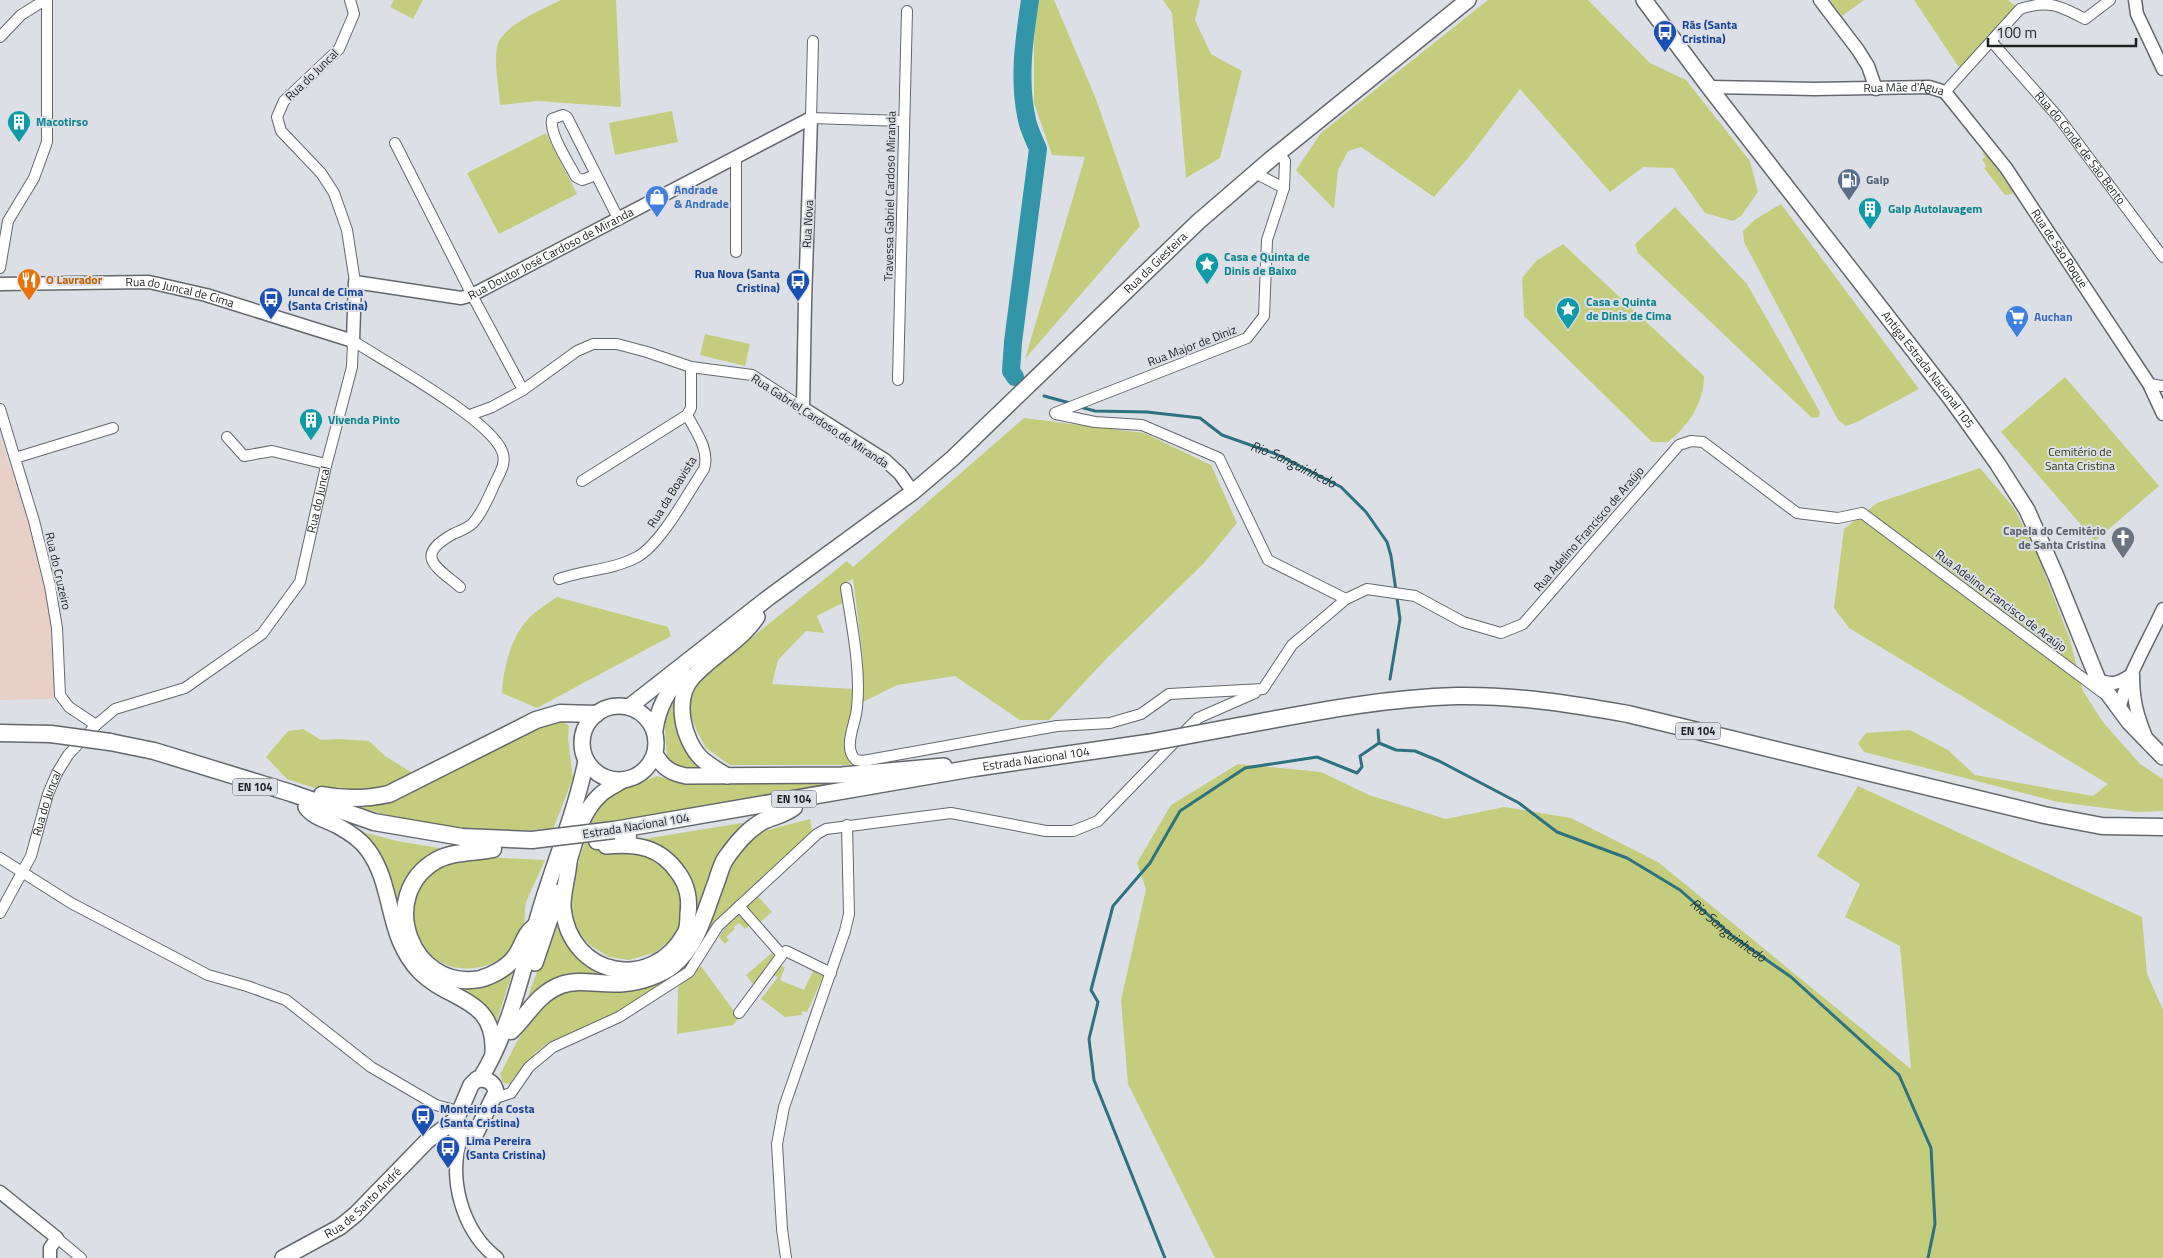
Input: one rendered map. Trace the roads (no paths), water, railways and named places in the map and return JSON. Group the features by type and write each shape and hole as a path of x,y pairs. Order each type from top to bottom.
{"main road":[{"name":"Rua da Giesteira","path":"853,536 913,492 953,458 1198,222 1278,153 1468,0"},
{"name":"Antiga Estrada Nacional 105","path":"1642,0 1952,400 1997,462 2027,510 2098,680 2116,705 2158,750"},
{"path":"655,730 649,720 640,712 629,707 618,705 606,708 596,714 584,730 582,751 586,761 593,769 602,776 612,780 623,780 643,772 655,754 657,746 655,730 657,716 670,689 682,677 853,536"},
{"path":"629,707 699,651 853,536"},
{"path":"727,776 701,758 685,732 683,696 691,678 747,631 757,617"},
{"name":"EN 104","path":"1078,754 1340,708 1413,699 1459,696 1505,697 1570,704 1628,714 2044,815 2102,826 2163,827"},
{"path":"291,792 300,790 340,799 366,798 389,794 536,720 560,713 596,714"},
{"name":"EN 104","path":"0,733 50,734 110,742 154,751 203,766"},
{"path":"655,754 660,763 672,773 686,776 842,775 969,764 974,768"},
{"name":"Estrada Nacional 104","path":"203,766 291,792 374,822 462,837 532,845 974,768 1078,754"},
{"name":"Estrada Nacional 104","path":"203,766 306,807 374,829 493,849 596,842 983,774 1078,754"},
{"path":"485,1080 499,1045 583,780 586,761"},
{"path":"485,1080 495,1086 496,1092 475,1135 469,1138 458,1125 471,1085 485,1080 511,1031 580,826 599,796 623,780"},
{"path":"306,807 311,814 339,826 354,836 368,850 382,879 394,930 405,953 419,971 435,984 472,1004 484,1014 491,1028 493,1042 492,1060"},
{"path":"511,1031 544,994 561,985 580,982 626,983 656,975 671,967 685,953 696,937 724,860 746,833 764,821 786,814 794,807"},
{"path":"569,862 562,905 570,936 580,950 599,965 614,970 631,970 650,965 670,952 686,932 689,906 685,882 671,861 648,848 625,844 601,846 596,842"},
{"path":"493,849 456,854 438,860 422,871 409,891 405,908 406,928 413,948 428,965 441,973 460,979 481,978 502,970 515,958 530,930 536,926"},
{"name":"Rua de Santo André","path":"283,1258 340,1227 356,1214 432,1136 458,1125"}],"street":[{"path":"0,37 21,15 46,0"},
{"path":"0,268 8,221 34,178 47,142 46,0"},
{"name":"Rua do Juncal","path":"0,913 31,856 48,794 57,773 68,755 96,725 115,710 185,688 262,634 300,582 326,464 352,367 355,282 348,230 334,193 322,173 281,131 277,117 284,101 339,49 354,14 350,0"},
{"path":"1820,0 1858,50 1868,66 1876,89"},
{"name":"Rua Mãe d'Água","path":"1709,87 1876,89 1929,87 1945,92 2020,10 2034,2 2045,0 2085,19 2110,0"},
{"path":"2135,0 2138,14 2163,69"},
{"name":"Travessa Gabriel Cardoso Miranda","path":"898,380 907,12"},
{"name":"Rua Nova","path":"803,408 804,302 812,40"},
{"name":"Rua do Conde de São Bento","path":"1992,42 2059,118 2163,257"},
{"name":"Rua de São Roque","path":"1945,92 2006,168 2149,384 2163,414"},
{"path":"596,175 582,180 576,177 554,134 551,125 552,119 563,115 568,117 619,220"},
{"path":"811,118 904,121"},
{"name":"Rua Doutor José Cardoso de Miranda","path":"355,282 461,298 472,295 736,159 811,118"},
{"path":"395,144 523,390"},
{"name":"Rua Major de Diniz","path":"1278,153 1285,161 1284,188 1267,240 1264,316 1247,338 1055,413 1095,422 1142,425 1219,458 1268,560 1346,598"},
{"path":"736,159 736,252"},
{"path":"1255,173 1284,188"},
{"name":"Rua do Juncal de Cima","path":"0,284 149,282 206,295 354,342"},
{"path":"354,342 470,415 502,451 504,464 480,514 472,524 438,543 433,551 432,560 435,566 460,587"},
{"name":"Rua Gabriel Cardoso de Miranda","path":"470,415 492,407 523,390 577,351 593,344 625,346 691,366 752,374 885,460 900,474 913,492"},
{"path":"582,481 687,415 692,408 691,366"},
{"path":"2149,384 2163,386"},
{"name":"Rua do Cruzeiro","path":"0,409 50,586 57,628 60,695 69,707 96,725"},
{"name":"Rua da Boavista","path":"559,579 573,574 617,565 638,556 660,536 704,469 707,460 704,448 687,415"},
{"path":"15,458 113,428"},
{"path":"227,437 244,456 272,450 326,464"},
{"name":"Rua Adelino Francisco de Araújo","path":"1263,689 1292,646 1346,598 1367,589 1415,596 1463,622 1501,633 1523,624 1680,445 1691,441 1703,442 1797,513 1838,518 1862,513 2116,705"},
{"path":"846,588 855,647 857,708 850,753 856,760 863,761 1057,726 1110,723 1141,714 1169,694 1263,689"},
{"path":"2116,705 2163,610"},
{"path":"2098,680 2113,685 2120,683 2133,674"},
{"path":"2133,674 2133,695 2137,715 2158,750"},
{"path":"493,1099 512,1093 529,1067 553,1047 619,1017 689,972 718,926 817,834 826,829 951,813 1046,831 1073,830 1098,821 1198,718 1263,689"},
{"path":"2116,705 2133,695"},
{"path":"786,1258 782,1229 777,1144 784,1107 831,973 849,914 848,825"},
{"path":"0,858 71,903 208,975 286,1000 371,1067 436,1105 458,1125 455,1161 458,1189 471,1226 482,1243 497,1258"},
{"path":"739,906 787,950 831,973"},
{"path":"739,1013 787,950"},
{"path":"0,1192 82,1258"},
{"path":"50,1258 50,1248 57,1238"}],"waterway":[{"name":"Rio Sanguinhedo","path":"1015,377 1011,371 1013,342 1038,149 1028,124 1024,105 1022,75 1030,0"},
{"name":"Rio Sanguinhedo","path":"1044,396 1070,403"},
{"name":"Rio Sanguinhedo","path":"1080,407 1095,411 1147,412 1200,418 1222,435 1276,454 1341,487 1366,512 1387,542 1391,556 1400,619 1390,679"},
{"name":"Rio Sanguinhedo","path":"1378,730 1379,743 1396,750 1415,751 1439,761 1519,803 1557,832 1627,858 1680,890 1731,935 1791,977 1899,1075 1931,1148 1935,1224 1928,1258"},
{"path":"1165,1258 1094,1080 1089,1039 1098,1002 1091,990 1113,906 1150,863 1180,811 1245,768 1317,757 1357,773 1362,767 1360,756 1379,743"}],"place":[{"name":"Rãs (Santa Cristina)","path":"1665,53"},
{"name":"Macotirso","path":"19,143"},
{"name":"Galp","path":"1849,201"},
{"name":"Andrade & Andrade","path":"657,218"},
{"name":"Galp Autolavagem","path":"1870,230"},
{"name":"Casa e Quinta de Dinis de Baixo","path":"1207,285"},
{"name":"O Lavrador","path":"29,301"},
{"name":"Rua Nova (Santa Cristina)","path":"798,302"},
{"name":"Juncal de Cima (Santa Cristina)","path":"271,320"},
{"name":"Casa e Quinta de Dinis de Cima","path":"1568,330"},
{"name":"Auchan","path":"2017,338"},
{"name":"Vivenda Pinto","path":"311,441"},
{"name":"Capela do Cemitério de Santa Cristina","path":"2123,559"},
{"name":"Monteiro da Costa (Santa Cristina)","path":"423,1137"},
{"name":"Lima Pereira (Santa Cristina)","path":"448,1169"}],"park label":[{"name":"Cemitério de Santa Cristina","path":"2080,459"}]}
